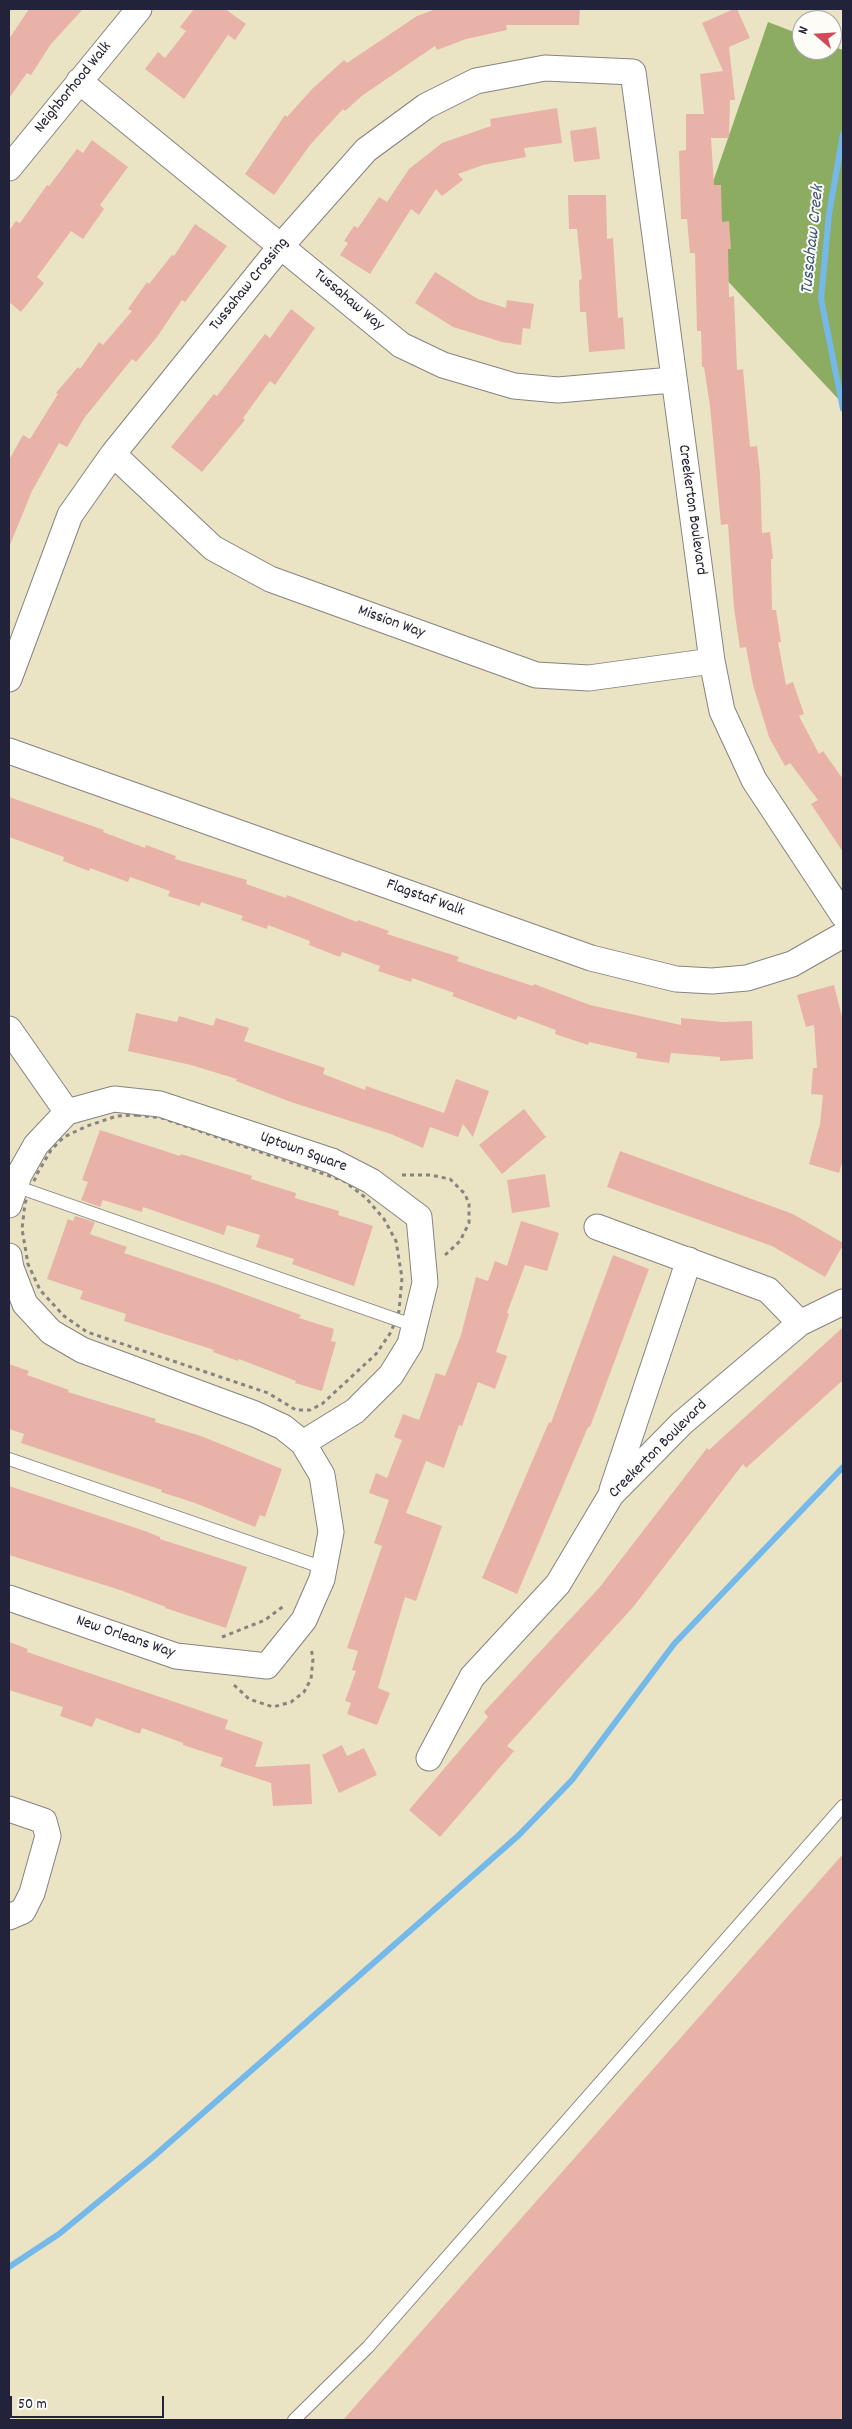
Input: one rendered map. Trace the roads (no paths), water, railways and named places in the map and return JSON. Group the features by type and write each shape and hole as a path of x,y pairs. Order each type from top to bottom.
{"street":[{"name":"Neighborhood Walk","path":"9,168 139,9"},
{"name":"Tussahaw Crossing","path":"9,679 70,515 113,454 281,246 366,150 426,106 476,81 545,68 633,72"},
{"name":"Creekerton Boulevard","path":"633,72 672,380 712,660 722,711 754,780 843,915"},
{"name":"Tussahaw Way","path":"80,80 401,345 443,365 478,377 514,386 558,390 672,380"},
{"name":"Mission Way","path":"113,454 213,548 270,579 536,675 589,678 712,660"},
{"name":"Flagstaf Walk","path":"9,751 582,955 676,979 712,981 747,978 792,964 843,935"},
{"path":"9,1029 67,1112 36,1145 19,1175 12,1196"},
{"name":"Uptown Square","path":"67,1112 114,1099 160,1104 332,1160 371,1181 419,1217 425,1283 410,1344 391,1375 355,1411 303,1443"},
{"path":"597,1227 768,1290 800,1323"},
{"path":"9,1256 11,1268 25,1304 51,1332 82,1350 255,1414 283,1427 303,1443"},
{"path":"610,1495 689,1260"},
{"name":"Creekerton Boulevard","path":"429,1758 472,1677 558,1584 610,1495 682,1423 800,1323 843,1302"},
{"name":"New Orleans Way","path":"9,1598 176,1656 267,1666 304,1620 322,1579 331,1532 322,1475 303,1443"},
{"path":"9,1809 44,1821 48,1836 23,1911 9,1917"}],"lane":[{"path":"12,1196 415,1326"},
{"path":"9,1459 324,1568"},
{"path":"294,2420 368,2346 843,1806"}],"waterway":[{"name":"Tussahaw Creek","path":"843,134 829,214 821,299 843,409"},
{"path":"9,2267 59,2234 153,2157 519,1835 572,1780 674,1644 843,1467"}]}
